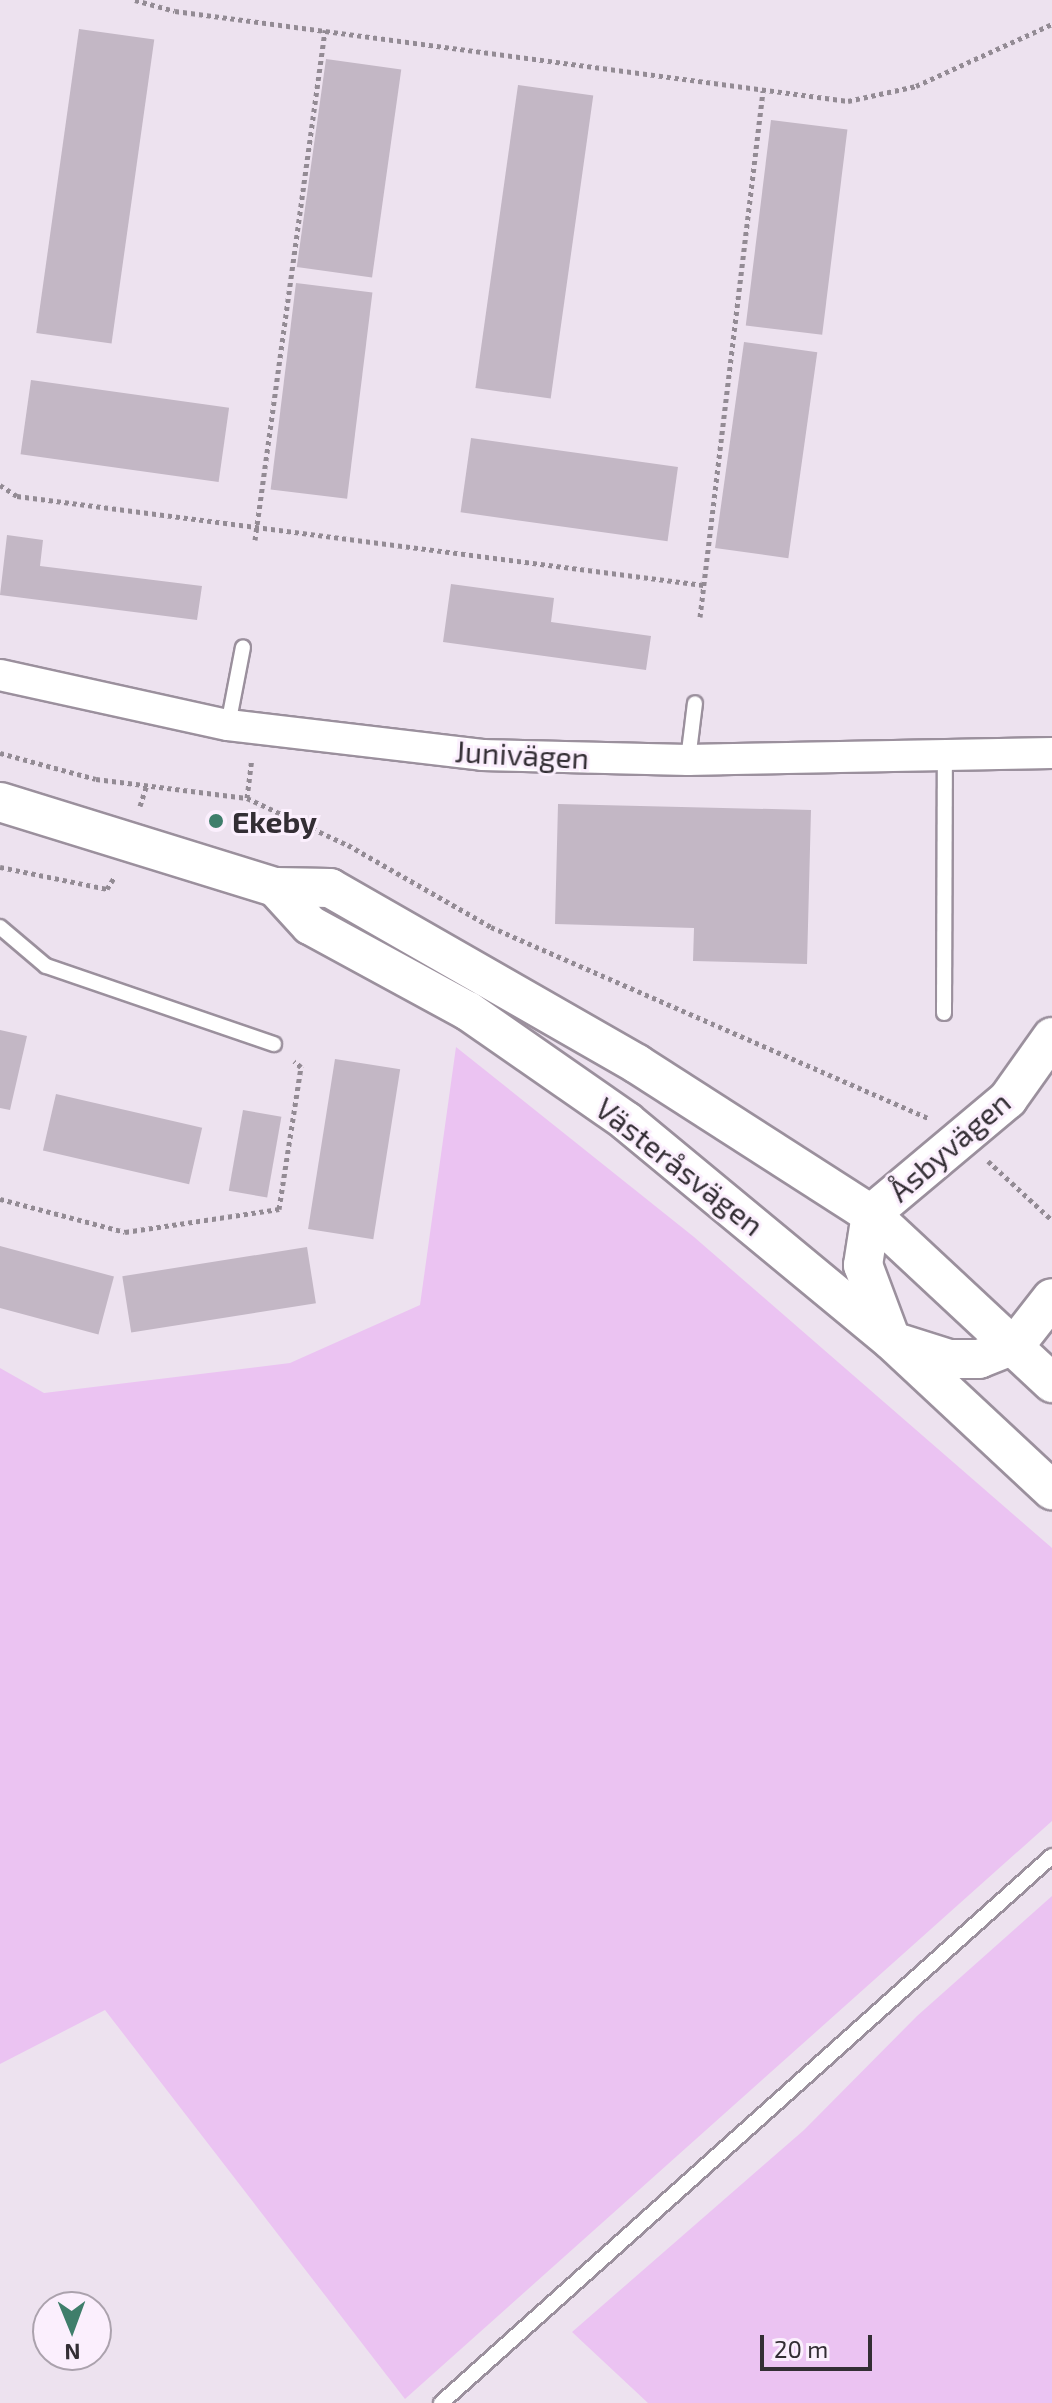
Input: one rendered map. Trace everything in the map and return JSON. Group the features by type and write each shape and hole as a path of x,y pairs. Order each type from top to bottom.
{"street":[{"name":"Junivägen","path":"0,675 228,725 482,755 688,760 1052,753"},
{"name":"Västeråsvägen","path":"0,802 275,887 330,888 637,1064 871,1214 1016,1344 1052,1383"},
{"name":"Västeråsvägen","path":"275,887 310,925 468,1011 626,1121 892,1341 1052,1490"},
{"name":"Åsbyvägen","path":"871,1214 1008,1099 1052,1037"},
{"path":"871,1214 863,1265 892,1341 949,1359 979,1359 1016,1344 1052,1298"}],"lane":[{"path":"228,725 243,647"},
{"path":"688,760 695,703"},
{"path":"944,1013 945,755"},
{"path":"0,927 46,966 274,1044"},
{"path":"441,2403 1052,1856"}],"path":[{"path":"135,0 848,101 916,86 1052,24"},
{"path":"255,540 326,29"},
{"path":"700,617 763,91"},
{"path":"0,485 17,496 703,585"},
{"path":"0,753 96,779 247,798 334,838 491,927 915,1110 961,1140 1052,1220"},
{"path":"0,1199 125,1232 279,1209 301,1067 274,1044"}],"shaded area":[{"path":"456,1047 694,1237 1052,1548 1052,1821 405,2399 105,2010 0,2064 0,1368 44,1393 290,1363 420,1305"},
{"path":"1052,1896 1052,2403 648,2403 572,2332 804,2130 917,2016"}],"building":[{"path":"79,29 154,40 112,344 36,333"},
{"path":"326,59 401,70 372,278 297,267"},
{"path":"518,85 593,96 551,399 475,388"},
{"path":"771,120 847,129 822,335 746,325"},
{"path":"296,283 372,292 347,499 271,489"},
{"path":"744,342 817,352 788,558 715,548"},
{"path":"31,380 229,408 219,482 21,454"},
{"path":"471,438 678,467 668,541 461,512"},
{"path":"7,535 43,540 40,566 202,586 197,620 0,595"},
{"path":"451,584 554,598 551,622 651,636 646,670 443,642"},
{"path":"558,804 811,810 807,964 693,961 694,928 555,924"},
{"path":"0,1030 27,1036 10,1110 0,1108"},
{"path":"335,1059 400,1069 373,1239 308,1229"},
{"path":"56,1094 202,1128 189,1184 43,1151"},
{"path":"243,1110 281,1117 267,1198 229,1191"},
{"path":"0,1246 114,1277 98,1334 0,1308"},
{"path":"307,1247 316,1303 131,1333 122,1276"}],"place":[{"name":"Ekeby","path":"216,821"}]}
